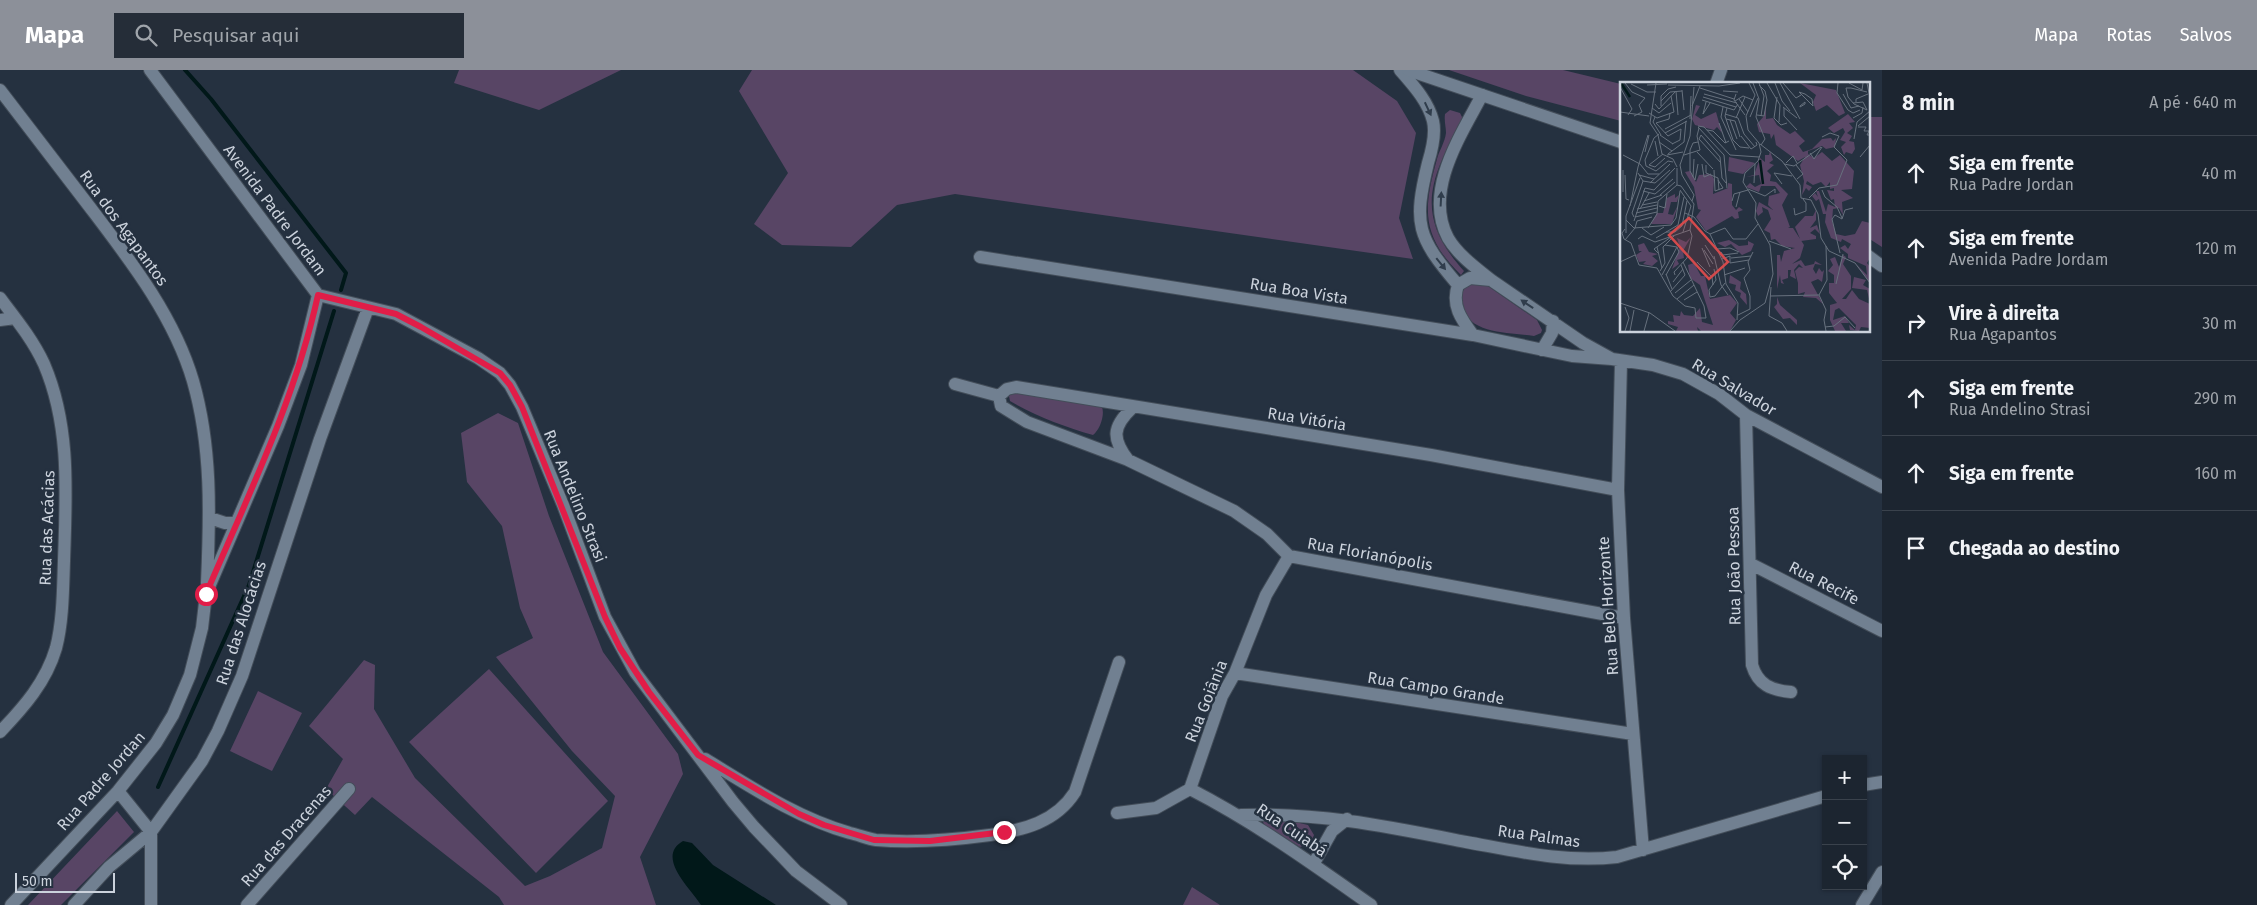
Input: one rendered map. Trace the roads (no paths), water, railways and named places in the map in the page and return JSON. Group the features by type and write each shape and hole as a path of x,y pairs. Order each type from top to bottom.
{"street":[{"name":"Avenida Padre Jordam","path":"150,70 318,295 301,365 278,426 236,522"},
{"path":"1400,70 1422,97 1433,120 1434,129 1431,152 1420,197 1423,233 1438,262 1458,285"},
{"path":"1408,70 1620,142"},
{"path":"1717,82 1721,70"},
{"name":"Rua dos Agapantos","path":"0,90 125,252 151,291 166,319 192,380 200,411 209,475 210,518 206,594"},
{"name":"Rua Salvador","path":"1482,95 1454,152 1442,184 1440,207 1443,224 1455,248 1491,280 1583,343 1616,360 1653,365 1684,374 1718,394 1746,415 1882,487"},
{"name":"Rua Boa Vista","path":"980,257 1473,335 1590,358 1616,360"},
{"path":"1870,257 1882,266"},
{"path":"1473,335 1462,320 1456,305 1455,299 1458,285 1470,278 1491,280"},
{"name":"Rua Andelino Strasi","path":"318,295 396,314 478,358 500,373 510,385 522,407 605,617 620,648 649,692 733,802 796,870 841,905"},
{"name":"Rua das Acácias","path":"0,298 33,343 44,365 57,405 65,444 63,575 56,647 34,694 0,732"},
{"name":"Rua das Alocácias","path":"74,905 110,868 151,832 202,761 232,701 320,439 368,308"},
{"path":"0,320 15,318"},
{"path":"1542,350 1552,333 1552,321"},
{"name":"Rua Belo Horizonte","path":"1616,360 1618,490 1624,618 1643,850"},
{"path":"956,384 999,399"},
{"name":"Rua Vitória","path":"999,399 1007,389 1016,388 1430,455 1618,490"},
{"name":"Rua Florianópolis","path":"999,399 1010,413 1026,422 1128,460 1234,511 1267,534 1289,556 1624,618"},
{"path":"1128,460 1116,442 1116,434 1122,420 1132,408"},
{"name":"Rua João Pessoa","path":"1746,415 1752,664 1755,674 1764,685 1791,692"},
{"path":"210,518 226,523 236,522"},
{"name":"Rua Padre Jordan","path":"11,905 118,791 156,743 182,698 202,628 206,594 236,522"},
{"name":"Rua Goiânia","path":"1190,788 1210,726 1266,594 1289,556"},
{"name":"Rua Recife","path":"1751,564 1882,631"},
{"path":"698,755 799,814 824,825 874,840 930,841 1004,832 1034,825 1063,809 1075,792 1119,662"},
{"name":"Rua Campo Grande","path":"1234,673 1633,734"},
{"path":"1867,784 1882,782"},
{"path":"1117,813 1156,808 1190,788"},
{"name":"Rua Cuiabá","path":"1190,788 1241,815 1314,863 1371,905"},
{"name":"Rua das Dracenas","path":"247,905 349,789"},
{"path":"118,791 151,832 152,905"},
{"name":"Rua Palmas","path":"1241,815 1272,814 1347,819 1527,853 1601,859 1643,850 1822,797"},
{"path":"1314,863 1332,831 1347,819"},
{"path":"1862,905 1882,872"}],"waterway":[{"path":"185,70 211,99 346,273 341,290"},
{"path":"158,787 249,585 334,311"}]}
